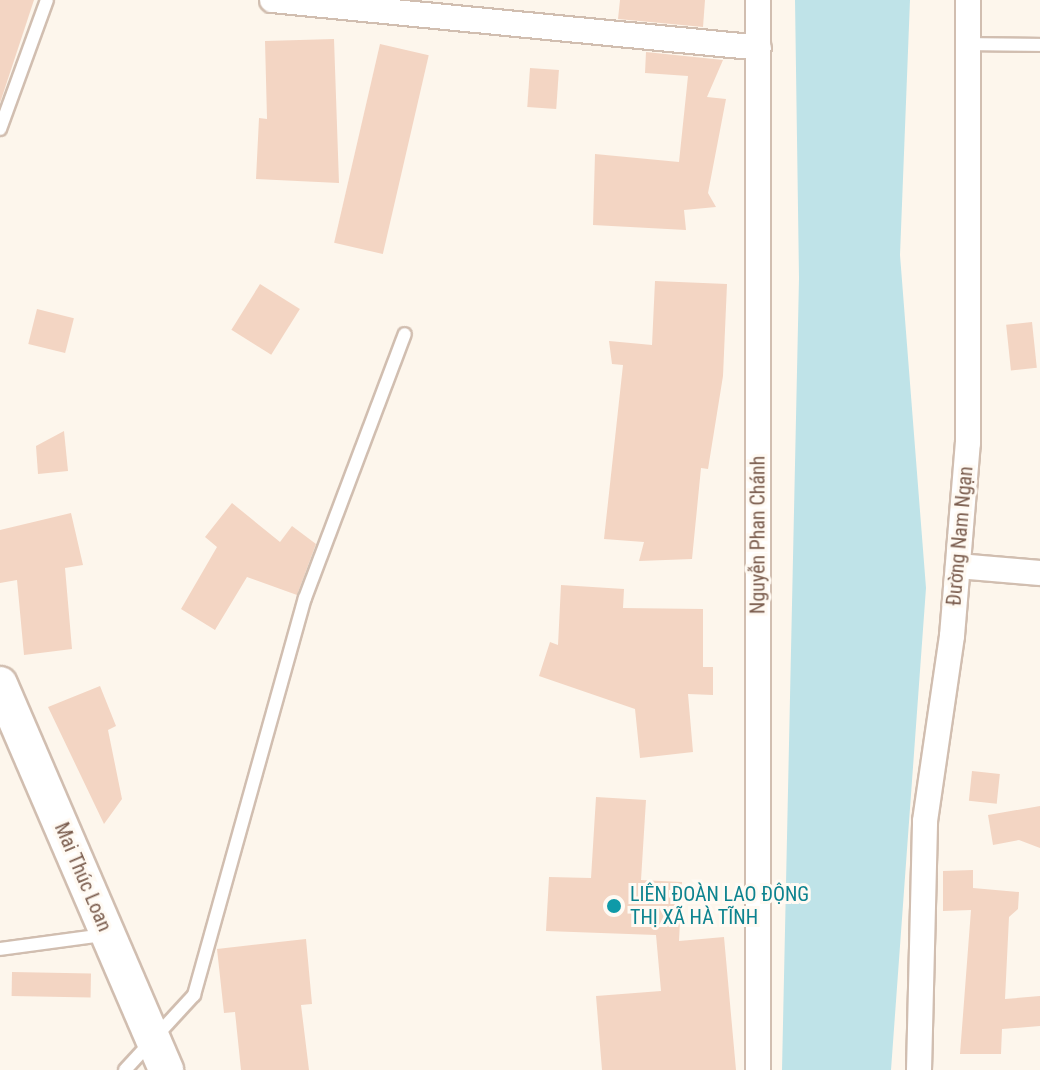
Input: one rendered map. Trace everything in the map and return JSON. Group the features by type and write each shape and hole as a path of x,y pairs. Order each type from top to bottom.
{"main road":[{"name":"Mai Thúc Loan","path":"0,684 160,1057"}],"street":[{"path":"272,0 759,48"},
{"name":"Nguyễn Phan Chánh","path":"758,0 758,1070"},
{"name":"Đường Nam Ngạn","path":"919,1070 925,821 958,566 968,443 968,0"},
{"path":"958,566 1040,573"}],"lane":[{"path":"0,129 47,0"},
{"path":"968,44 1040,45"},
{"path":"125,1070 160,1057 194,995 305,598 405,334"},
{"path":"0,949 108,934"}],"water":[{"path":"795,0 910,0 900,255 926,588 891,1070 782,1070 799,278"}],"building":[{"path":"0,0 34,0 0,103"},
{"path":"620,0 705,0 703,27 618,19"},
{"path":"334,39 339,183 256,179 259,118 267,119 265,41"},
{"path":"380,44 429,55 383,254 334,243"},
{"path":"646,52 723,60 707,97 726,99 708,193 716,207 684,210 686,230 593,225 595,154 679,162 688,76 645,73"},
{"path":"530,68 559,70 556,109 527,107"},
{"path":"655,281 727,284 723,376 708,469 701,468 692,559 639,561 644,542 604,539 623,365 612,364 609,341 652,345"},
{"path":"260,284 300,309 271,355 231,330"},
{"path":"37,309 74,318 65,353 28,344"},
{"path":"1032,322 1037,368 1011,370 1006,325"},
{"path":"64,431 68,471 38,474 36,446"},
{"path":"232,503 280,542 292,526 316,544 297,595 247,577 215,630 181,609 217,547 205,537"},
{"path":"71,513 83,565 65,568 72,649 24,655 17,580 0,583 0,530"},
{"path":"561,585 624,589 623,608 703,609 703,667 713,667 713,695 688,694 693,752 640,758 635,709 539,676 550,642 558,645"},
{"path":"100,686 116,726 108,730 122,799 104,824 48,707"},
{"path":"972,771 1000,774 997,804 969,801"},
{"path":"596,797 646,800 641,880 682,882 679,941 724,937 736,1070 602,1070 596,996 661,991 656,935 546,931 549,877 591,878"},
{"path":"1040,806 1040,848 1019,840 993,845 988,815"},
{"path":"973,870 973,888 1019,892 1018,909 1009,917 1005,999 1040,996 1040,1026 1002,1029 1001,1054 960,1054 971,910 943,911 943,871"},
{"path":"306,939 312,1004 301,1005 309,1070 241,1070 235,1012 224,1013 217,949"},
{"path":"12,972 91,973 91,997 12,996"}],"place":[{"name":"LIÊN ĐOÀN LAO ĐỘNG THỊ XÃ HÀ TĨNH","path":"614,906"}]}
